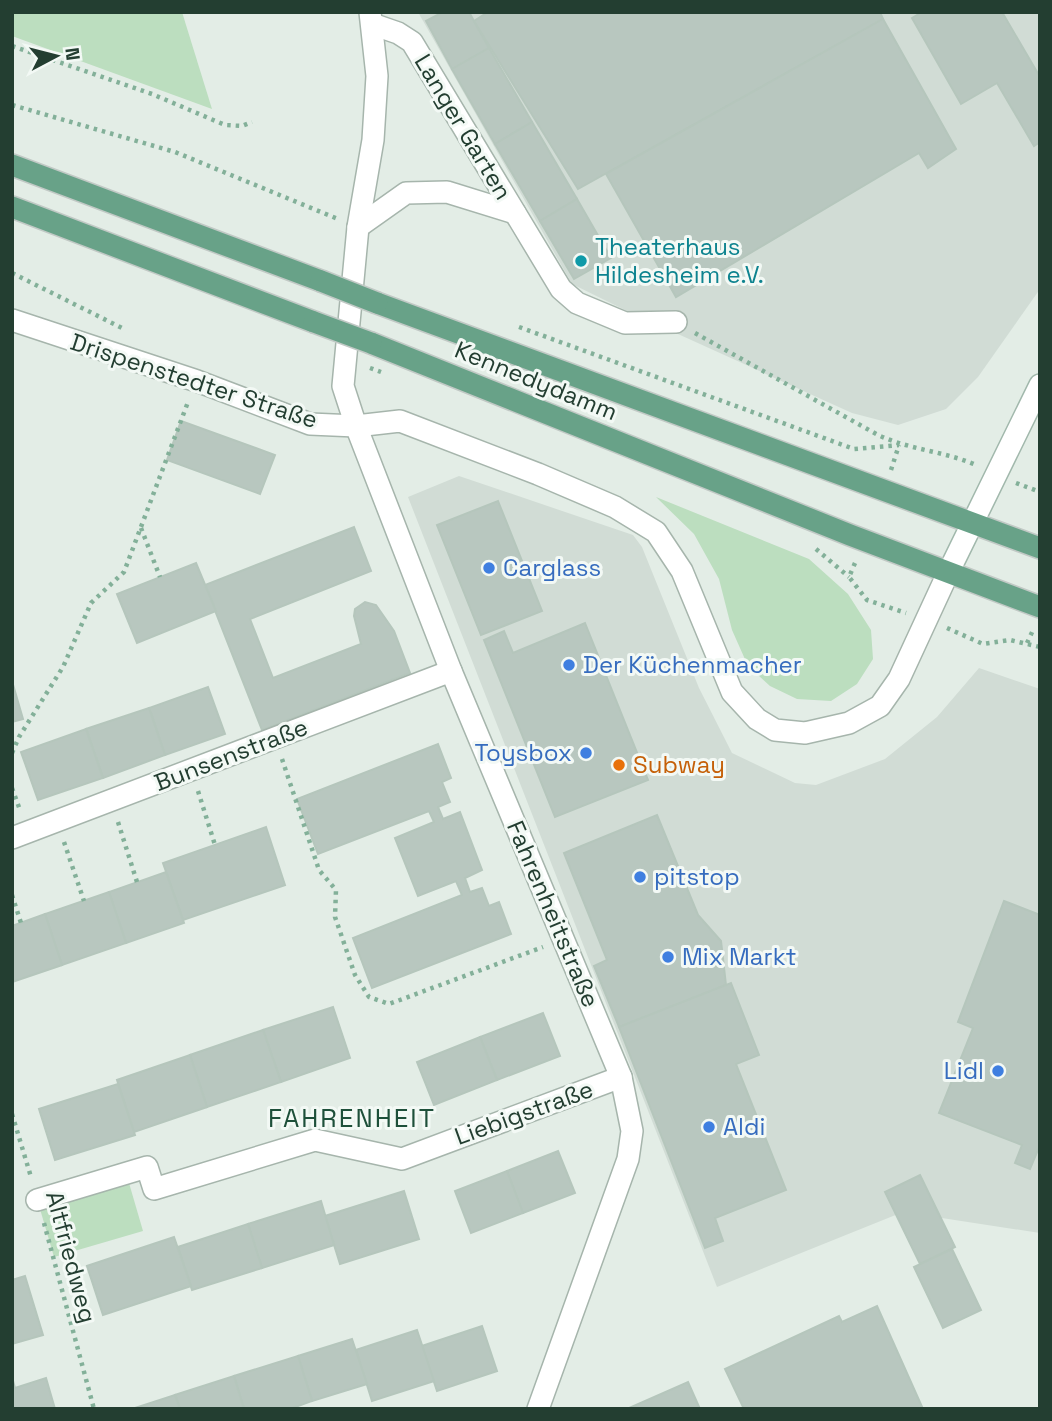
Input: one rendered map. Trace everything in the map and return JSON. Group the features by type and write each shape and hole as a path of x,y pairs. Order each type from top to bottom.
{"main road":[{"name":"Kennedydamm","path":"12,165 1040,548"},
{"name":"Kennedydamm","path":"12,207 371,343 864,540 1040,607"}],"street":[{"name":"Langer Garten","path":"371,18 412,42 561,289 577,303 625,323 676,322"},
{"name":"Langer Garten","path":"356,426 343,386 358,227 373,140 377,76 371,18"},
{"name":"Langer Garten","path":"358,227 406,192 447,192 515,213"},
{"name":"Drispenstedter Straße","path":"12,320 197,381 310,424 356,426 400,421 615,507 656,532 682,571 732,692 757,719 775,730 805,733 849,723 880,706 899,679 1040,385"},
{"name":"Fahrenheitstraße","path":"356,426 451,671 621,1077 632,1131 628,1159 538,1409"},
{"name":"Bunsenstraße","path":"12,838 451,671"},
{"name":"Liebigstraße","path":"37,1200 146,1167 154,1189 315,1140 402,1159 621,1077"}],"path":[{"path":"12,46 152,94 226,125 242,126 252,122"},
{"path":"12,105 175,152 358,227"},
{"path":"12,273 132,334"},
{"path":"676,322 861,427 899,445 953,455 1040,492"},
{"path":"517,326 854,449 899,445"},
{"path":"12,753 19,737 63,667 92,603 124,572 197,381"},
{"path":"141,527 160,577"},
{"path":"864,540 849,577 867,600 927,620 983,644 1010,640 1040,648"},
{"path":"275,738 319,870 336,890 335,917 355,975 369,997 389,1004 563,940"},
{"path":"191,770 215,845"},
{"path":"111,801 137,882"},
{"path":"57,821 83,901"},
{"path":"12,895 21,923"},
{"name":"Altfriedweg","path":"12,1114 94,1409"}],"shaded area":[{"path":"418,12 1040,12 1040,289 978,377 946,409 898,425 852,413 572,284"},
{"path":"459,476 633,535 642,547 699,688 732,753 795,783 816,785 885,759 937,717 979,668 1040,689 1040,1233 903,1212 717,1287 408,497"}],"green space":[{"path":"12,12 182,12 212,109 12,36"},
{"path":"656,497 809,559 848,594 871,630 873,659 857,684 831,701 797,699 770,686 748,666 732,630 719,579 694,534"},
{"path":"129,1183 143,1231 54,1257 40,1209"}],"building":[{"path":"443,12 469,12 489,48 452,69 426,21"},
{"path":"488,12 880,12 883,19 578,189 474,21"},
{"path":"922,12 1002,12 1040,77 1040,142 1034,146 997,83 961,104 912,18"},
{"path":"883,19 956,149 928,168 919,153 676,297 606,174"},
{"path":"489,48 532,122 495,144 452,69"},
{"path":"532,122 577,199 540,221 495,144"},
{"path":"577,199 611,258 574,279 540,221"},
{"path":"181,421 275,455 260,494 167,460"},
{"name":"Carglass","path":"498,501 542,611 481,635 437,525"},
{"path":"354,527 371,571 250,619 273,678 361,644 354,616 355,609 365,602 376,605 394,631 410,673 262,730 205,585"},
{"path":"196,563 216,611 137,643 117,594"},
{"path":"585,623 648,780 555,817 484,640 504,631 513,653"},
{"path":"12,681 23,719 12,722"},
{"path":"208,687 225,734 165,755 149,708"},
{"path":"149,708 165,755 103,778 86,729"},
{"path":"86,729 103,778 38,800 21,752"},
{"path":"438,744 451,778 442,782 450,802 438,807 443,819 460,812 482,870 465,878 470,892 482,888 489,906 499,902 511,934 372,988 353,938 462,895 456,881 418,896 395,838 434,822 429,811 318,854 297,799"},
{"path":"657,815 698,915 721,941 726,985 619,1027 594,966 607,960 564,853"},
{"path":"266,827 285,885 183,920 163,863"},
{"path":"166,872 184,923 126,943 109,892"},
{"path":"109,892 126,943 62,965 45,914"},
{"name":"Lidl","path":"1004,901 1040,915 1040,1145 1030,1169 1015,1163 1022,1145 939,1113 973,1028 958,1022"},
{"path":"45,914 62,965 12,982 12,926"},
{"name":"Aldi","path":"731,983 759,1055 736,1064 786,1190 715,1218 723,1241 705,1248 619,1027"},
{"path":"333,1007 350,1058 281,1082 263,1030"},
{"path":"543,1013 560,1056 497,1080 480,1037"},
{"path":"263,1030 281,1082 207,1107 190,1055"},
{"path":"480,1037 497,1080 434,1105 417,1062"},
{"path":"190,1055 207,1107 134,1132 117,1080"},
{"path":"118,1084 135,1135 55,1160 39,1109"},
{"path":"558,1151 575,1193 523,1213 507,1171"},
{"path":"507,1171 523,1213 471,1233 455,1191"},
{"path":"920,1175 955,1247 920,1264 885,1192"},
{"path":"404,1191 419,1239 340,1264 325,1216"},
{"path":"321,1201 334,1245 262,1268 248,1224"},
{"path":"248,1224 262,1268 192,1290 178,1247"},
{"path":"174,1237 191,1286 103,1315 87,1266"},
{"path":"952,1249 981,1310 943,1328 914,1267"},
{"path":"25,1276 43,1335 12,1344 12,1280"},
{"path":"877,1306 923,1409 744,1409 725,1369 839,1316 842,1322"},
{"path":"482,1326 497,1371 437,1391 422,1346"},
{"path":"417,1330 434,1381 372,1401 356,1350"},
{"path":"352,1339 367,1384 312,1401 298,1356"},
{"path":"298,1356 312,1401 290,1409 244,1409 234,1376"},
{"path":"234,1376 244,1409 180,1409 175,1395"},
{"path":"12,1377 15,1388 46,1378 55,1409 12,1409"},
{"path":"688,1382 700,1409 627,1409"},
{"path":"175,1395 180,1409 132,1409"}],"place":[{"name":"Theaterhaus Hildesheim e.V.","path":"581,261"},
{"name":"Carglass","path":"489,568"},
{"name":"Der Küchenmacher","path":"569,665"},
{"name":"Toysbox","path":"586,753"},
{"name":"Subway","path":"619,765"},
{"name":"pitstop","path":"640,877"},
{"name":"Mix Markt","path":"668,957"},
{"name":"Lidl","path":"998,1071"},
{"name":"Aldi","path":"709,1127"}],"district":[{"name":"FAHRENHEIT","path":"352,1118"}]}
